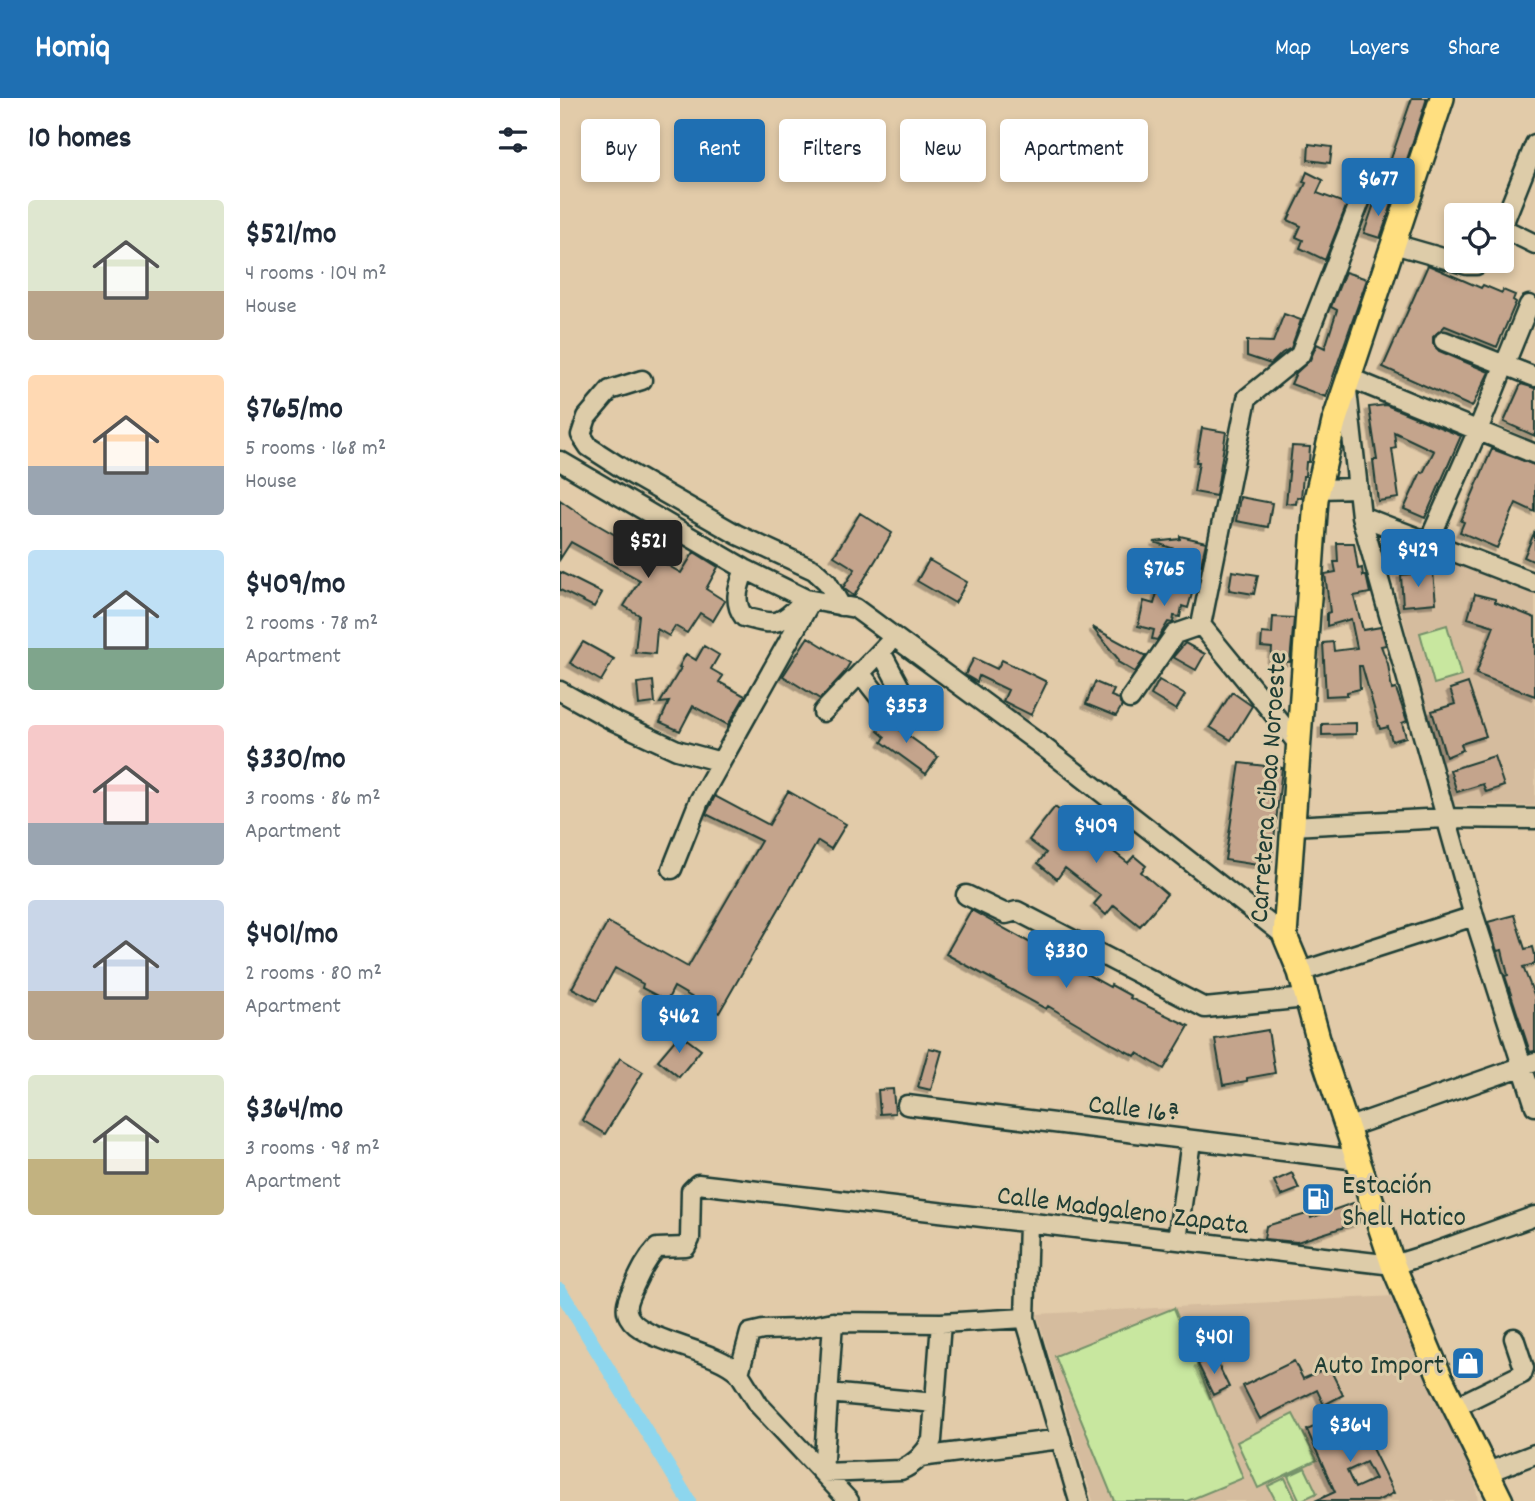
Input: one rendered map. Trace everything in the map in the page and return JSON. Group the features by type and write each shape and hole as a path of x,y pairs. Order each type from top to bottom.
{"main road":[{"name":"Carretera Cibao Noroeste","path":"1442,98 1334,422 1316,499 1284,936 1300,972 1346,1128 1393,1265 1441,1380 1501,1501"}],"street":[{"path":"1512,203 1535,144"},
{"path":"1201,625 1247,398 1300,355 1366,186"},
{"path":"1514,234 1535,244"},
{"path":"1394,244 1444,258"},
{"path":"1429,541 1529,305"},
{"path":"1444,341 1535,377"},
{"path":"642,380 610,390 587,417 581,435 589,447 738,535 814,570 827,582 841,606"},
{"path":"1535,454 1478,430 1348,383 1361,516 1474,916 1528,1064 1535,1107"},
{"path":"560,461 745,569 809,600 855,608 1045,748 1284,936"},
{"path":"1319,489 1357,488"},
{"path":"1361,516 1535,583"},
{"path":"745,569 736,596 738,610 744,617 777,623 809,600"},
{"path":"672,869 692,815 809,600"},
{"path":"1130,699 1175,634 1201,625"},
{"path":"1201,625 1299,745"},
{"path":"823,712 894,637"},
{"path":"861,674 883,702 891,706 903,703 904,695 881,652"},
{"path":"560,691 612,720 677,750 721,762"},
{"path":"1292,827 1446,818 1535,819"},
{"path":"966,895 1006,914 1017,911 1205,1008 1306,998"},
{"path":"1300,972 1474,916"},
{"path":"1346,1128 1528,1064"},
{"name":"Calle 16ª","path":"907,1105 1357,1160"},
{"path":"1177,1240 1191,1141"},
{"name":"Calle Madgaleno Zapata","path":"739,1373 729,1363 649,1333 627,1314 628,1299 646,1260 657,1248 686,1247 690,1239 691,1191 698,1184 1393,1265 1535,1216"},
{"path":"1028,1224 1025,1318 1061,1439 1075,1500"},
{"path":"849,1501 759,1405 739,1373 750,1333 799,1329 833,1322 941,1323 1025,1318"},
{"path":"823,1474 833,1322"},
{"path":"823,1474 901,1470 912,1465 928,1450 932,1440 941,1323"},
{"path":"1455,1407 1522,1374 1524,1368 1514,1338"},
{"path":"828,1393 935,1403"},
{"path":"920,1457 1061,1439"},
{"path":"1488,1472 1535,1454"}],"shaded area":[{"path":"1400,535 1535,592 1535,806 1452,805 1385,549 1390,539"},
{"path":"1395,1296 1473,1469 1478,1501 1093,1501 1037,1314"}],"green space":[{"path":"1447,625 1461,676 1434,684 1420,633"},
{"path":"1174,1308 1243,1478 1187,1501 1114,1501 1055,1356"},
{"path":"1293,1414 1317,1460 1258,1488 1237,1442"},
{"path":"1305,1468 1317,1493 1300,1501 1288,1476"},
{"path":"1285,1478 1296,1501 1276,1501 1268,1486"}],"building":[{"path":"1412,98 1427,98 1400,181 1385,176"},
{"path":"1309,144 1332,147 1330,163 1308,160"},
{"path":"1307,172 1323,180 1317,193 1347,204 1325,260 1300,248 1303,240 1296,237 1301,226 1288,220 1306,183 1303,182"},
{"path":"1376,198 1392,204 1380,238 1364,233"},
{"path":"1428,265 1481,288 1483,285 1515,295 1513,300 1516,302 1497,347 1445,326 1433,337 1433,343 1439,351 1489,372 1472,407 1383,367"},
{"path":"1345,272 1367,279 1326,397 1291,384 1296,373 1310,360 1317,344 1325,348 1337,310 1331,307"},
{"path":"1284,314 1301,320 1291,348 1271,364 1247,356 1247,341 1273,342"},
{"path":"1521,384 1535,388 1535,436 1504,422"},
{"path":"1386,405 1461,436 1425,518 1404,509 1434,451 1394,432 1396,448 1392,449 1399,498 1378,501 1373,460 1377,460 1369,407"},
{"path":"1202,428 1226,432 1216,496 1194,492"},
{"path":"1292,446 1310,447 1301,498 1297,497 1296,504 1286,503"},
{"path":"1492,449 1535,465 1535,512 1516,503 1497,548 1460,532 1464,522 1461,521"},
{"path":"1240,497 1272,503 1268,527 1236,521"},
{"path":"560,500 681,573 694,552 718,567 706,589 725,601 713,621 700,613 687,633 675,626 669,636 657,629 655,654 635,652 639,615 624,606 640,580 571,542 560,559"},
{"path":"860,513 892,533 854,596 843,588 855,569 834,556"},
{"path":"1535,531 1535,562 1524,557"},
{"path":"1180,536 1206,542 1201,565 1175,559 1177,550 1154,542 1180,539"},
{"path":"1337,543 1354,543 1358,569 1362,568 1363,576 1366,575 1370,593 1354,596 1363,630 1381,627 1386,645 1381,646 1388,664 1392,690 1396,689 1407,721 1402,723 1406,737 1392,741 1388,727 1380,729 1362,666 1359,666 1360,689 1347,692 1347,695 1326,696 1323,643 1333,642 1334,651 1357,648 1351,619 1327,626 1327,613 1330,612 1325,574 1336,572 1334,562 1338,562"},
{"path":"929,560 967,582 955,603 917,581"},
{"path":"1232,571 1258,575 1254,594 1229,590"},
{"path":"560,572 602,593 594,607 560,590"},
{"path":"1433,572 1436,603 1403,606 1401,575"},
{"path":"1160,582 1193,590 1188,608 1182,606 1180,617 1174,616 1173,623 1168,622 1157,640 1152,639 1154,630 1138,626 1144,601 1154,604"},
{"path":"1475,594 1495,599 1495,602 1535,618 1535,696 1476,674 1494,626 1468,618"},
{"path":"1273,617 1294,618 1290,662 1271,661 1272,648 1261,647 1262,633 1272,634"},
{"path":"1092,627 1146,656 1135,672 1118,662"},
{"path":"808,637 850,663 820,699 783,676"},
{"path":"583,642 614,659 601,681 570,663"},
{"path":"1185,643 1205,654 1196,670 1173,657"},
{"path":"704,646 719,655 711,669 723,676 719,682 745,696 728,725 693,706 680,731 660,722 669,702 660,703 681,668 679,667 686,654 696,660"},
{"path":"974,658 997,669 1002,660 1047,682 1031,715 1003,701 1008,690 979,676 977,682 965,675"},
{"path":"1159,680 1185,695 1176,710 1151,695"},
{"path":"653,681 655,703 639,705 637,683"},
{"path":"1095,682 1114,690 1111,696 1119,699 1122,706 1116,716 1086,704"},
{"path":"1468,683 1486,736 1461,744 1463,750 1446,757 1432,711 1455,704 1450,689"},
{"path":"1232,692 1252,706 1231,740 1210,727"},
{"path":"885,716 894,717 899,721 895,726 938,757 926,774 882,742 885,737 878,731"},
{"path":"1356,723 1356,734 1322,735 1322,724"},
{"path":"1494,756 1504,786 1486,792 1483,784 1457,792 1450,770"},
{"path":"1240,763 1282,768 1271,867 1225,860"},
{"path":"788,791 846,824 831,849 818,841 719,1013 674,987 667,1001 642,988 643,984 615,968 597,1001 572,988 608,922 688,967 761,841 706,814 715,796 769,825"},
{"path":"1055,807 1073,821 1083,809 1101,823 1092,835 1128,863 1134,856 1146,866 1141,872 1167,894 1140,926 1114,905 1106,915 1094,904 1101,896 1065,868 1057,879 1038,863 1046,853 1029,840"},
{"path":"971,910 1131,996 1130,998 1189,1026 1164,1069 1137,1053 1135,1056 1114,1045 1048,1006 1046,1009 946,954"},
{"path":"1514,915 1525,949 1533,947 1535,955 1535,964 1523,967 1535,997 1535,1051 1530,1052 1505,976 1508,975 1502,950 1497,951 1488,922"},
{"path":"1268,1030 1275,1073 1223,1085 1215,1039"},
{"path":"680,1034 701,1050 679,1077 658,1060"},
{"path":"929,1048 942,1051 931,1090 918,1087"},
{"path":"620,1058 643,1072 605,1134 582,1120"},
{"path":"893,1089 895,1113 880,1114 878,1090"},
{"path":"1292,1173 1299,1189 1281,1196 1274,1181"},
{"path":"1353,1203 1360,1222 1297,1242 1264,1239 1266,1226 1310,1213 1311,1218"},
{"path":"1214,1356 1229,1387 1213,1395 1198,1364"},
{"path":"1294,1361 1303,1379 1329,1367 1343,1395 1324,1405 1317,1390 1260,1419 1243,1386"},
{"path":"1358,1420 1394,1493 1377,1501 1315,1501 1335,1492 1307,1430 1325,1422 1330,1433","holes":["1366,1462 1375,1479 1355,1488 1347,1471"]}],"waterway":[{"path":"560,1290 689,1501"}],"place":[{"name":"Estación Shell Hatico","path":"1318,1199"},
{"name":"Auto Import","path":"1468,1363"}]}
